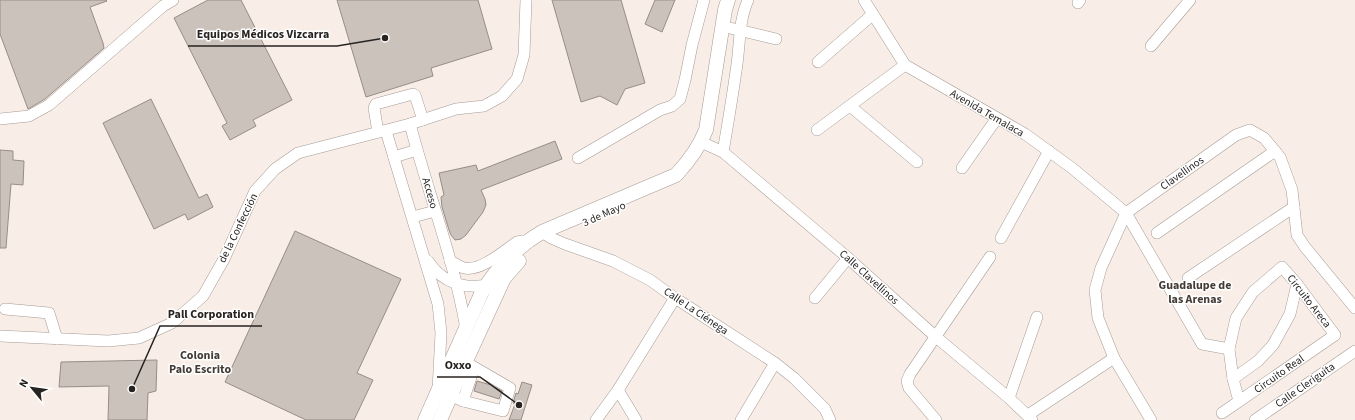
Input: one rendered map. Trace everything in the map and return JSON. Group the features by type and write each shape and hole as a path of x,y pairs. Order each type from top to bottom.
{"main road":[{"name":"3 de Mayo","path":"444,419 457,398 464,362 503,281 524,255 538,243 542,236 667,188 685,175 700,159 716,118 735,28 737,2"},
{"path":"705,144 706,130 737,2"},
{"path":"425,420 438,390 464,362 466,328 482,292 492,277 511,257 542,236"}],"street":[{"path":"0,118 29,116 49,105 163,6 173,0"},
{"name":"de la Confección","path":"0,336 108,341 139,338 172,323 204,296 224,259 255,191 275,169 298,153 382,132 456,109 484,106 502,96 516,79 524,55 526,0"},
{"path":"578,158 660,110 672,106 680,99 704,0"},
{"name":"Avenida Temalaca","path":"864,0 872,15 905,65 1025,134 1072,168 1126,213"},
{"path":"1151,46 1190,0"},
{"path":"818,62 872,15"},
{"path":"723,152 737,64 735,28 776,39"},
{"path":"817,130 905,65"},
{"path":"424,120 415,95 413,94 376,104 374,108 382,132 394,157 438,304 441,326 438,390 457,398 504,411 510,388 464,362"},
{"path":"850,106 917,162"},
{"path":"962,168 997,118"},
{"name":"Acceso","path":"410,124 450,261 472,348"},
{"name":"Clavellinos","path":"1126,213 1236,136 1250,130 1264,138 1280,158 1292,190 1297,236 1355,308"},
{"name":"Calle Clavellinos","path":"705,144 723,152 848,258 936,337 1009,398 1030,418"},
{"path":"394,157 417,150"},
{"path":"1001,238 1049,151"},
{"path":"1157,233 1275,151"},
{"path":"1188,278 1294,207"},
{"path":"413,217 435,211"},
{"path":"1126,213 1202,344 1229,349 1233,379 1239,401"},
{"path":"1126,213 1101,268 1095,290 1098,318 1114,358 1151,420"},
{"path":"450,261 464,268 473,269 482,265 517,242 542,236"},
{"name":"Calle La Ciénega","path":"542,236 613,261 650,280 775,363 812,395 825,409 830,420"},
{"path":"424,256 433,269 443,277 455,283 466,286 487,285 503,281"},
{"path":"936,420 910,388 907,381 910,374 990,257"},
{"path":"815,298 848,258"},
{"name":"Circuito Areca","path":"1229,349 1236,318 1253,292 1282,267 1297,284 1335,335"},
{"path":"1233,379 1258,361 1273,345 1290,314 1297,284"},
{"path":"596,420 618,390 675,298"},
{"path":"5,309 49,313 56,339"},
{"path":"1009,398 1038,317"},
{"name":"Circuito Real","path":"1222,413 1335,335"},
{"name":"Calle Cleriguita","path":"1255,420 1355,351"},
{"path":"1030,418 1114,358"},
{"path":"741,420 775,363"},
{"path":"618,390 636,420"},
{"path":"431,406 444,419"}],"building":[{"path":"0,0 106,0 107,1 90,7 104,48 45,99 28,109 0,34"},
{"path":"208,0 241,0 292,100 253,120 256,126 230,140 222,126 227,123 174,18"},
{"path":"337,0 478,0 492,49 431,68 433,76 366,97"},
{"path":"552,0 621,0 645,83 625,89 617,105 600,96 581,102"},
{"path":"655,0 675,0 662,32 645,24"},
{"path":"151,99 199,198 207,194 213,207 188,220 185,214 154,229 103,123"},
{"path":"555,141 562,159 481,190 486,205 483,212 466,235 461,239 455,240 449,230 442,207 441,197 444,195 439,173 476,165 478,171"},
{"path":"0,150 13,151 13,160 24,161 23,185 11,184 6,248 0,248"},
{"path":"295,231 401,279 357,373 373,380 354,420 306,420 225,382"},
{"path":"157,360 156,391 148,393 147,420 108,420 109,386 59,387 61,362"},
{"path":"477,381 491,385 502,391 499,399 474,391"},
{"path":"522,382 532,385 521,420 509,420 515,404 513,403 516,393 518,394"}],"place":[{"name":"Equipos Médicos Vizcarra","path":"385,38"},
{"name":"Pall Corporation","path":"132,389"},
{"name":"Oxxo","path":"519,405"}],"district":[{"name":"Guadalupe de las Arenas","path":"1195,292"},
{"name":"Colonia Palo Escrito","path":"200,362"}]}
